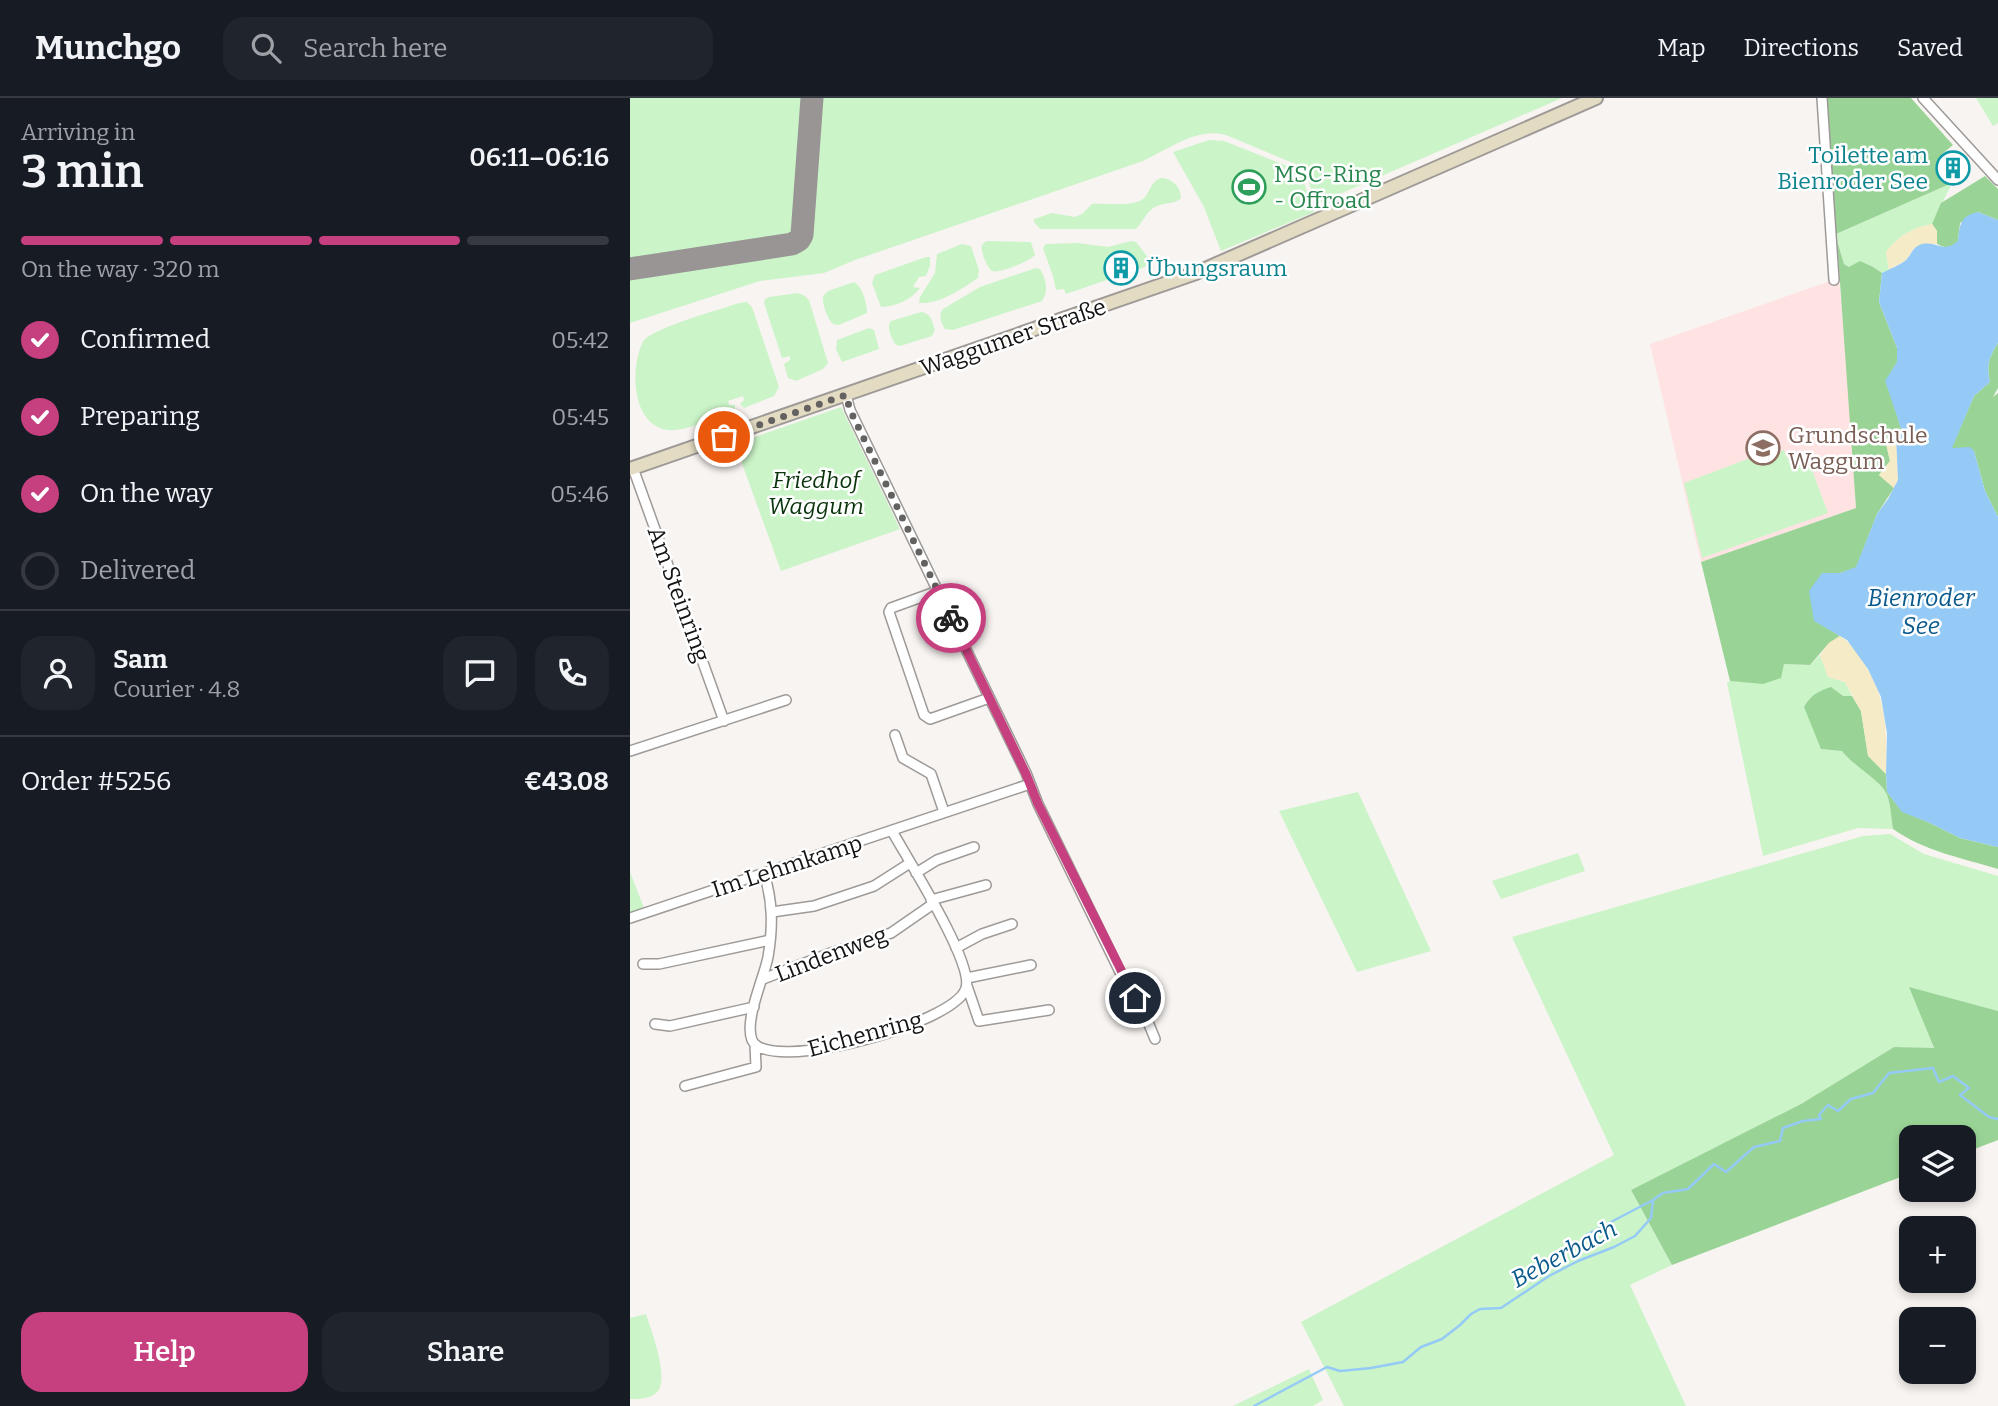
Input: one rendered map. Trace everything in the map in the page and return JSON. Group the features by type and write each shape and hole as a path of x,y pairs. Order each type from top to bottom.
{"street":[{"name":"Waggumer Straße","path":"632,468 1196,273 1596,98"},
{"path":"1822,98 1834,280"},
{"path":"1923,98 1998,180"},
{"path":"846,395 850,410 1038,804 1155,1039"},
{"name":"Am Steinring","path":"632,468 724,721"},
{"path":"938,591 891,608 889,612 924,715 930,719 989,698"},
{"path":"630,751 786,700"},
{"path":"895,735 903,758 931,774 944,812"},
{"name":"Im Lehmkamp","path":"630,918 1030,784"},
{"path":"892,831 956,948 979,1021 1049,1010"},
{"path":"916,873 937,860 974,847"},
{"path":"772,912 814,906 874,886 910,863"},
{"path":"685,1086 756,1067 755,1045 750,1026 763,979 772,912 764,873"},
{"name":"Lindenweg","path":"763,979 891,933 932,902 986,885"},
{"path":"956,948 982,934 1012,924"},
{"path":"643,964 659,964 770,940"},
{"path":"967,982 1031,965"},
{"name":"Eichenring","path":"755,1045 767,1050 794,1052 872,1037 942,1011 960,998 967,982"},
{"path":"655,1024 670,1026 754,1007"}],"shaded area":[{"name":"Grundschule Waggum","path":"1839,278 1856,508 1701,562 1650,344"}],"green space":[{"path":"630,98 1562,98 1321,202 1312,192 1305,168 1226,135 1204,134 1173,145 1143,161 824,273 760,281 630,323"},
{"path":"1826,98 1911,98 1953,145 1942,154 1952,183 1836,234"},
{"path":"1976,98 1998,98 1998,123 1993,126"},
{"name":"MSC-Ring - Offroad","path":"1209,140 1224,141 1300,171 1314,212 1221,251 1204,207 1173,152"},
{"path":"1985,176 1998,189 1998,220 1978,212 1960,223 1958,241 1946,247 1937,244 1937,231 1932,224 1941,203"},
{"path":"1161,178 1175,184 1181,198 1152,209 1136,229 1040,229 1034,222 1034,219 1052,213 1075,217 1092,204 1126,204 1138,201 1146,196"},
{"path":"1952,183 1932,224 1906,234 1895,241 1886,252 1889,270 1882,273 1873,267 1849,267 1844,264 1836,234"},
{"path":"1837,240 1844,264 1849,267 1860,261 1882,273 1879,302 1897,348 1897,362 1886,381 1902,431 1885,439 1890,461 1879,475 1894,488 1877,514 1856,568 1840,573 1822,573 1814,620 1840,636 1829,643 1810,665 1784,664 1781,678 1763,684 1730,681 1701,562 1856,508"},
{"path":"1031,242 1035,255 1001,271 992,271 982,251 983,243"},
{"path":"1136,242 1153,264 1066,294 1064,289 1056,290 1043,248 1046,244 1078,243 1108,247"},
{"path":"962,244 971,246 979,270 978,278 943,298 919,303 935,273 937,254"},
{"path":"930,257 930,266 926,276 919,277 913,287 920,288 916,293 902,302 881,307 872,283 875,275"},
{"path":"1036,268 1040,269 1046,285 1042,301 953,330 945,329 940,317 943,309 980,287"},
{"path":"854,282 862,292 867,313 839,325 833,324 825,311 823,296 828,291"},
{"path":"798,293 809,300 828,363 823,369 796,381 788,378 784,364 790,360 790,356 782,358 764,303 769,297"},
{"path":"747,302 752,307 779,387 774,396 744,408 740,404 744,400 743,396 728,401 729,405 735,405 735,411 684,429 668,430 655,426 646,417 636,392 636,363 644,340 675,324"},
{"path":"921,312 927,314 932,321 935,330 932,336 900,346 895,344 889,329 891,321"},
{"path":"869,328 874,330 879,349 842,362 836,349 837,340"},
{"path":"1998,343 1998,388 1993,397 1998,393 1998,517 1985,491 1974,451 1951,449 1974,396 1990,382 1989,362"},
{"name":"Friedhof Waggum","path":"841,407 900,529 781,571 735,444"},
{"path":"1784,450 1787,458 1805,451 1828,513 1702,558 1684,483 1766,452 1768,456"},
{"path":"1820,655 1828,677 1845,682 1852,696 1843,696 1821,749 1842,751 1880,785 1888,799 1893,829 1858,828 1763,856 1727,683 1746,682 1784,664 1810,665"},
{"path":"1831,687 1843,696 1852,696 1861,711 1868,755 1886,774 1887,792 1902,811 1960,838 1998,847 1998,869 1930,848 1893,829 1888,799 1880,785 1842,751 1821,749 1804,707 1815,694"},
{"path":"1358,792 1431,951 1357,972 1279,811"},
{"path":"1890,834 1924,854 1998,876 1998,1011 1910,988 1934,1049 1894,1047 1801,1104 1631,1190 1672,1265 1630,1285 1686,1406 1344,1406 1301,1322 1614,1155 1512,937 1863,836"},
{"path":"1578,853 1585,871 1501,899 1492,881"},
{"path":"630,872 644,908 630,913"},
{"path":"1909,987 1998,1011 1998,1140 1976,1148 1976,1125 1899,1125 1899,1178 1672,1265 1631,1190 1801,1104 1894,1047 1934,1048"},
{"path":"646,1314 661,1367 660,1387 650,1396 630,1399 630,1318"},
{"path":"1309,1369 1323,1400 1313,1406 1233,1406"}],"sand":[{"path":"1932,224 1937,231 1937,244 1922,244 1913,249 1906,260 1889,270 1886,252 1895,241 1918,228"},
{"path":"1896,436 1898,480 1894,488 1879,475 1890,461 1885,439"},
{"path":"1840,636 1859,656 1880,698 1885,726 1886,774 1868,756 1861,711 1845,682 1828,677 1820,655 1829,643"}],"water":[{"name":"Bienroder See","path":"1978,212 1998,220 1998,343 1989,362 1990,382 1974,396 1952,448 1970,447 1974,451 1985,491 1998,517 1998,847 1960,838 1902,812 1887,792 1887,733 1881,697 1868,669 1847,640 1814,621 1809,591 1822,573 1840,573 1856,567 1877,514 1898,480 1896,436 1902,431 1885,381 1897,362 1897,348 1879,302 1882,273 1904,262 1919,245 1953,245 1958,241 1960,225 1964,218"}],"waterway":[{"name":"Beberbach","path":"1254,1406 1327,1367 1340,1371 1403,1362 1421,1347 1442,1339 1480,1309 1501,1308 1549,1276 1635,1236 1651,1218 1653,1200 1663,1193 1688,1189 1714,1164 1726,1172 1754,1147 1780,1141 1783,1128 1803,1121 1821,1119 1819,1115 1828,1105 1838,1111 1851,1099 1873,1093 1889,1073 1933,1068 1939,1082 1953,1076 1969,1088 1960,1095 1989,1117 1998,1119"},
{"path":"1586,1235 1653,1200"}],"taxiway":[{"path":"630,269 792,244 799,240 802,235 812,98"}],"way so far":[{"path":"724,437 846,395 850,410 951,618"}],"place":[{"name":"Toilette am Bienroder See","path":"1953,168"},
{"name":"MSC-Ring - Offroad","path":"1249,187"},
{"name":"Übungsraum","path":"1121,268"},
{"name":"Grundschule Waggum","path":"1763,448"}],"route":[{"path":"951,618 1038,804 1135,998"}]}
